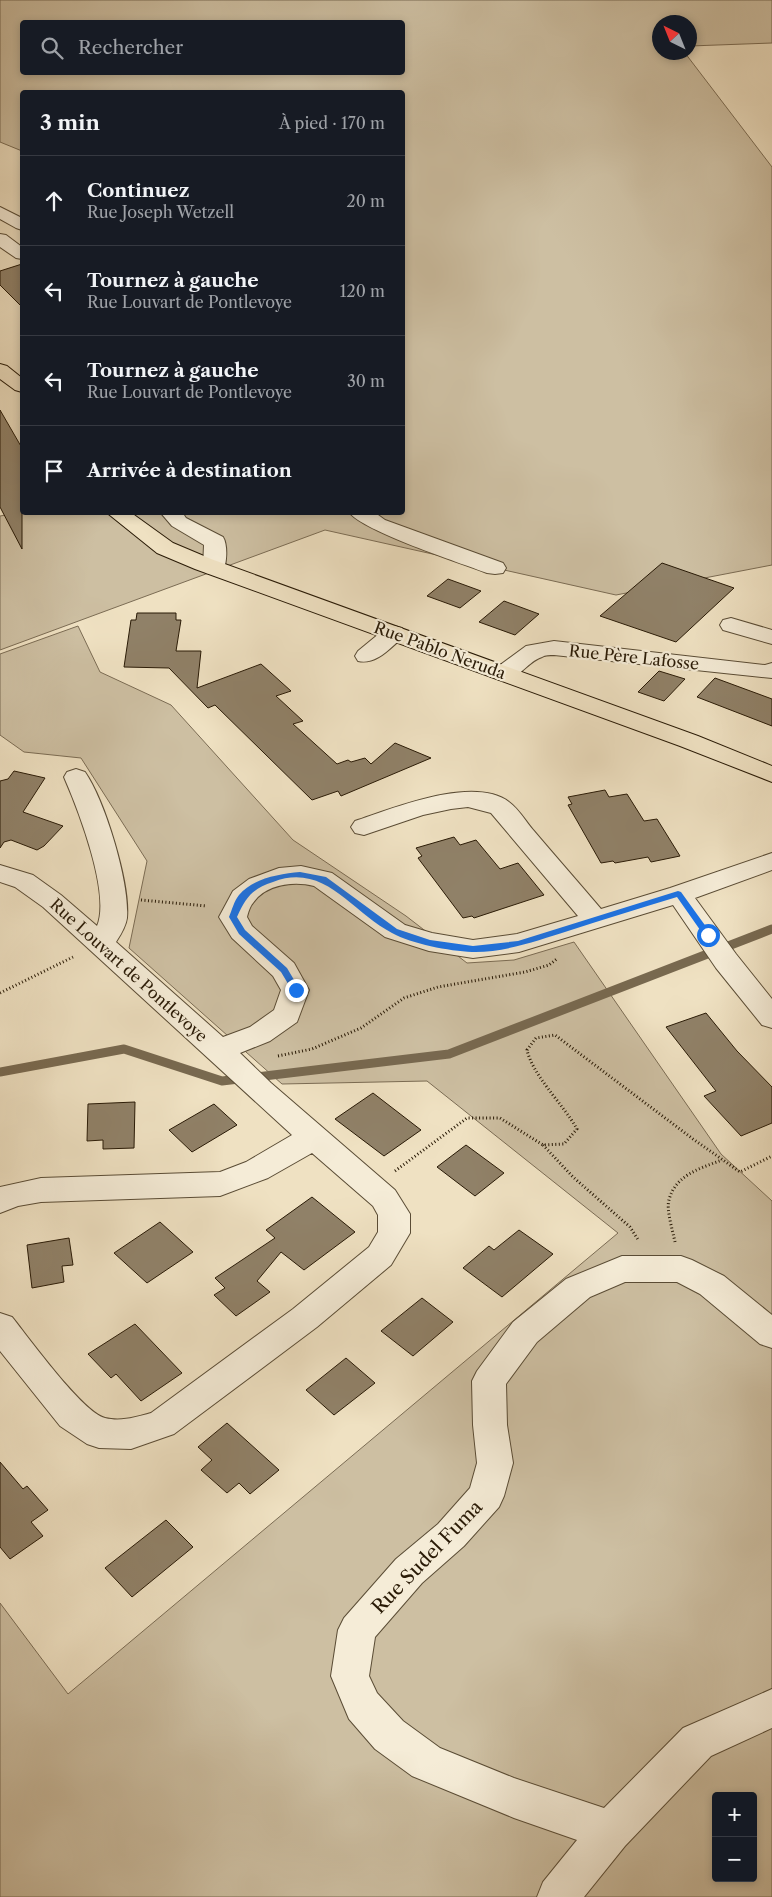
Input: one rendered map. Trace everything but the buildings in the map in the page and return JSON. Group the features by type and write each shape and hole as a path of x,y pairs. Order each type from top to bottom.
{"main road":[{"path":"0,370 20,385"},
{"name":"Rue Pablo Neruda","path":"120,515 165,548 214,568 689,741 772,775"}],"street":[{"path":"0,212 20,224"},
{"path":"0,239 20,253"},
{"path":"173,515 179,522 215,542 214,568"},
{"path":"376,518 495,568"},
{"path":"731,625 772,637"},
{"path":"366,656 394,634"},
{"name":"Rue Père Lafosse","path":"504,674 534,651 554,648 768,672 772,670"},
{"path":"76,777 92,812 113,890 113,920 106,936 99,943"},
{"path":"364,827 436,804 459,799 490,802 500,807 586,923"},
{"path":"238,905 242,897 258,885 280,876 300,874 323,879 395,931 429,942 473,949 519,943 678,894 772,861"},
{"name":"Rue Louvart de Pontlevoye","path":"0,873 24,881 52,900 226,1058 287,1014 296,990 284,970 242,932 233,917 238,905"},
{"path":"678,894 726,961 772,1018"},
{"path":"0,1326 72,1416 99,1432 130,1434 162,1424 306,1318 380,1256 394,1233 394,1214 384,1198 226,1058"},
{"path":"0,1201 12,1195 41,1190 220,1184 265,1168 313,1137"},
{"name":"Rue Sudel Fuma","path":"610,1831 514,1798 426,1762 389,1735 362,1706 350,1676 357,1630 409,1571 451,1535 486,1496 495,1463 490,1425 489,1381 525,1332 578,1288 622,1268 669,1269 712,1285 772,1334"},
{"path":"558,1897 610,1831 697,1742 772,1708"}],"path":[{"path":"113,900 131,899 191,906 238,905"},
{"path":"226,1058 312,1049 361,1028 404,998 438,987 525,972 549,965 567,951 586,923"},
{"path":"0,993 99,943"},
{"path":"543,1145 564,1144 577,1129 567,1111 530,1062 527,1050 536,1038 556,1035 740,1172 772,1156"},
{"path":"372,1187 467,1118 500,1118 543,1145 573,1177 630,1227 669,1269"},
{"path":"669,1269 668,1201 677,1183 693,1171 722,1160"}],"shaded area":[{"path":"0,0 772,0 772,43 697,46 697,15 652,15 652,60 690,60 772,167 772,565 616,595 325,530 0,650 0,516 20,513 20,515 405,515 405,90 20,90 20,150 0,142"},
{"path":"78,626 100,672 171,705 293,840 406,916 467,963 514,960 574,942 721,1154 772,1201 772,1897 0,1897 0,1603 68,1694 618,1233 427,1081 282,1084 129,948 147,861 81,758 24,752 0,735 0,654"}],"waterway":[{"path":"0,1072 124,1049 222,1081 449,1054 772,929"}],"route":[{"path":"296,990 284,970 242,932 233,917 242,897 258,885 280,876 300,874 323,879 395,931 429,942 473,949 519,943 678,894 708,935"}]}
